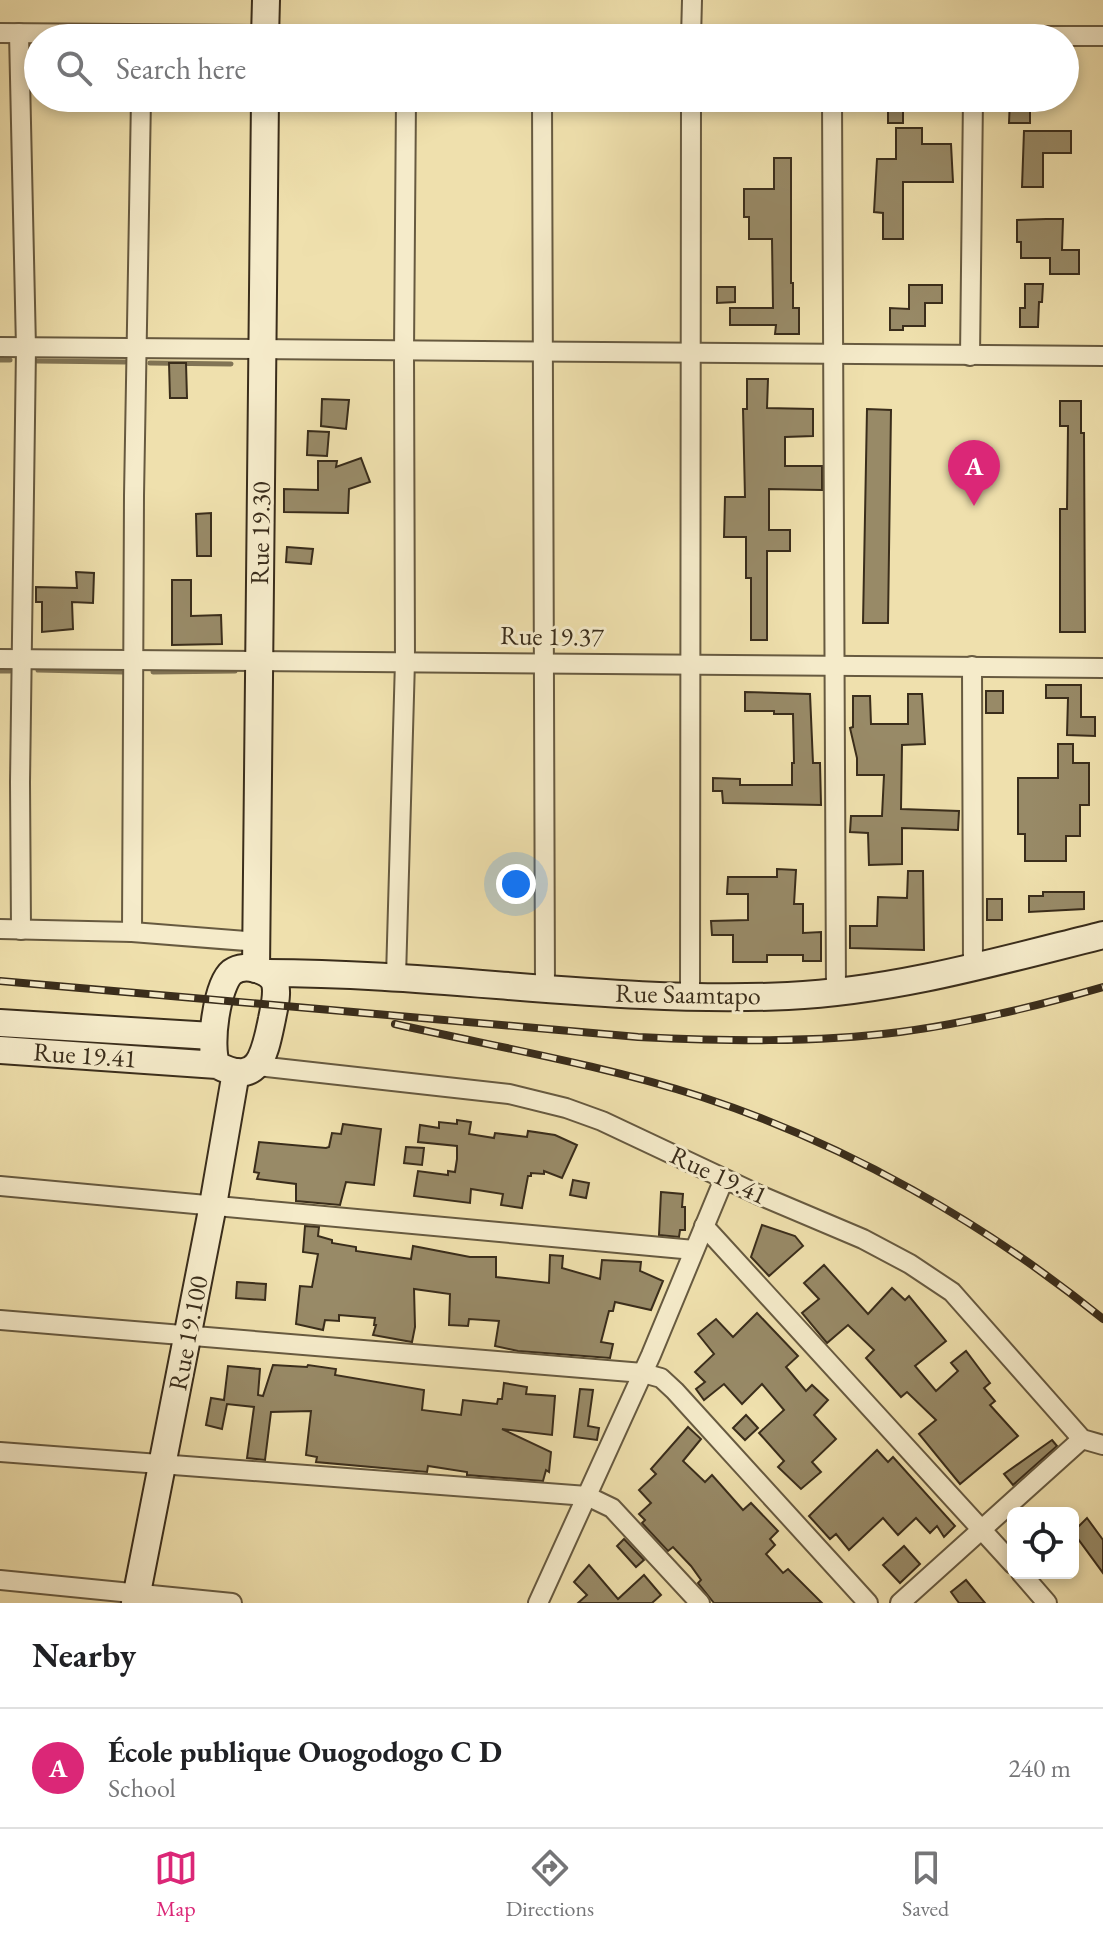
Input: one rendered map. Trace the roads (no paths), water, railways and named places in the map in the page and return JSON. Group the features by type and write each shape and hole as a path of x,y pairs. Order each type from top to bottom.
{"main road":[{"path":"266,0 266,24"},
{"name":"Rue 19.30","path":"237,1068 266,1050 276,986 262,971 258,942 265,112"},
{"name":"Rue Saamtapo","path":"262,971 690,997 790,995 886,985 1103,935"},
{"path":"237,1068 213,1057 212,1036 220,999 229,974 237,969 262,971"},
{"name":"Rue 19.41","path":"0,1023 212,1036"},
{"name":"Rue 19.41","path":"0,1050 237,1068"},
{"name":"Rue 19.100","path":"138,1600 237,1068"}],"street":[{"path":"691,24 692,0"},
{"path":"10,33 26,348 21,930"},
{"path":"1079,36 1103,36"},
{"path":"132,932 134,496 141,112"},
{"path":"396,977 405,661 406,112"},
{"path":"542,112 545,989"},
{"path":"690,997 691,112"},
{"path":"832,112 836,991"},
{"path":"970,356 973,112"},
{"path":"0,347 1103,356"},
{"name":"Rue 19.37","path":"0,659 1103,668"},
{"path":"972,666 973,967"},
{"path":"0,929 132,932 258,942"},
{"name":"Rue 19.41","path":"237,1068 509,1094 566,1108 602,1121 724,1179 863,1239 910,1264 952,1292 1082,1439"},
{"path":"538,1603 643,1373 724,1179"},
{"path":"0,1186 694,1250"},
{"path":"704,1226 1007,1557"},
{"path":"0,1320 643,1373 661,1378 868,1603"},
{"path":"900,1603 1082,1439 1103,1445"},
{"path":"0,1452 587,1496 612,1508 700,1603"},
{"path":"1026,1579 1047,1603"},
{"path":"0,1580 138,1600 232,1603"}],"waterway":[{"path":"0,360 10,360"},
{"path":"37,361 125,362"},
{"path":"150,363 231,364"},
{"path":"38,670 123,672"},
{"path":"0,671 10,671"},
{"path":"153,672 235,671"}],"railway":[{"path":"0,981 638,1037 736,1040 868,1036 926,1028 1003,1013 1103,987"},
{"path":"395,1024 588,1066 664,1086 756,1116 809,1138 962,1219 1011,1250 1103,1319"}],"place":[{"name":"École publique Ouogodogo C D","path":"974,506"}]}
